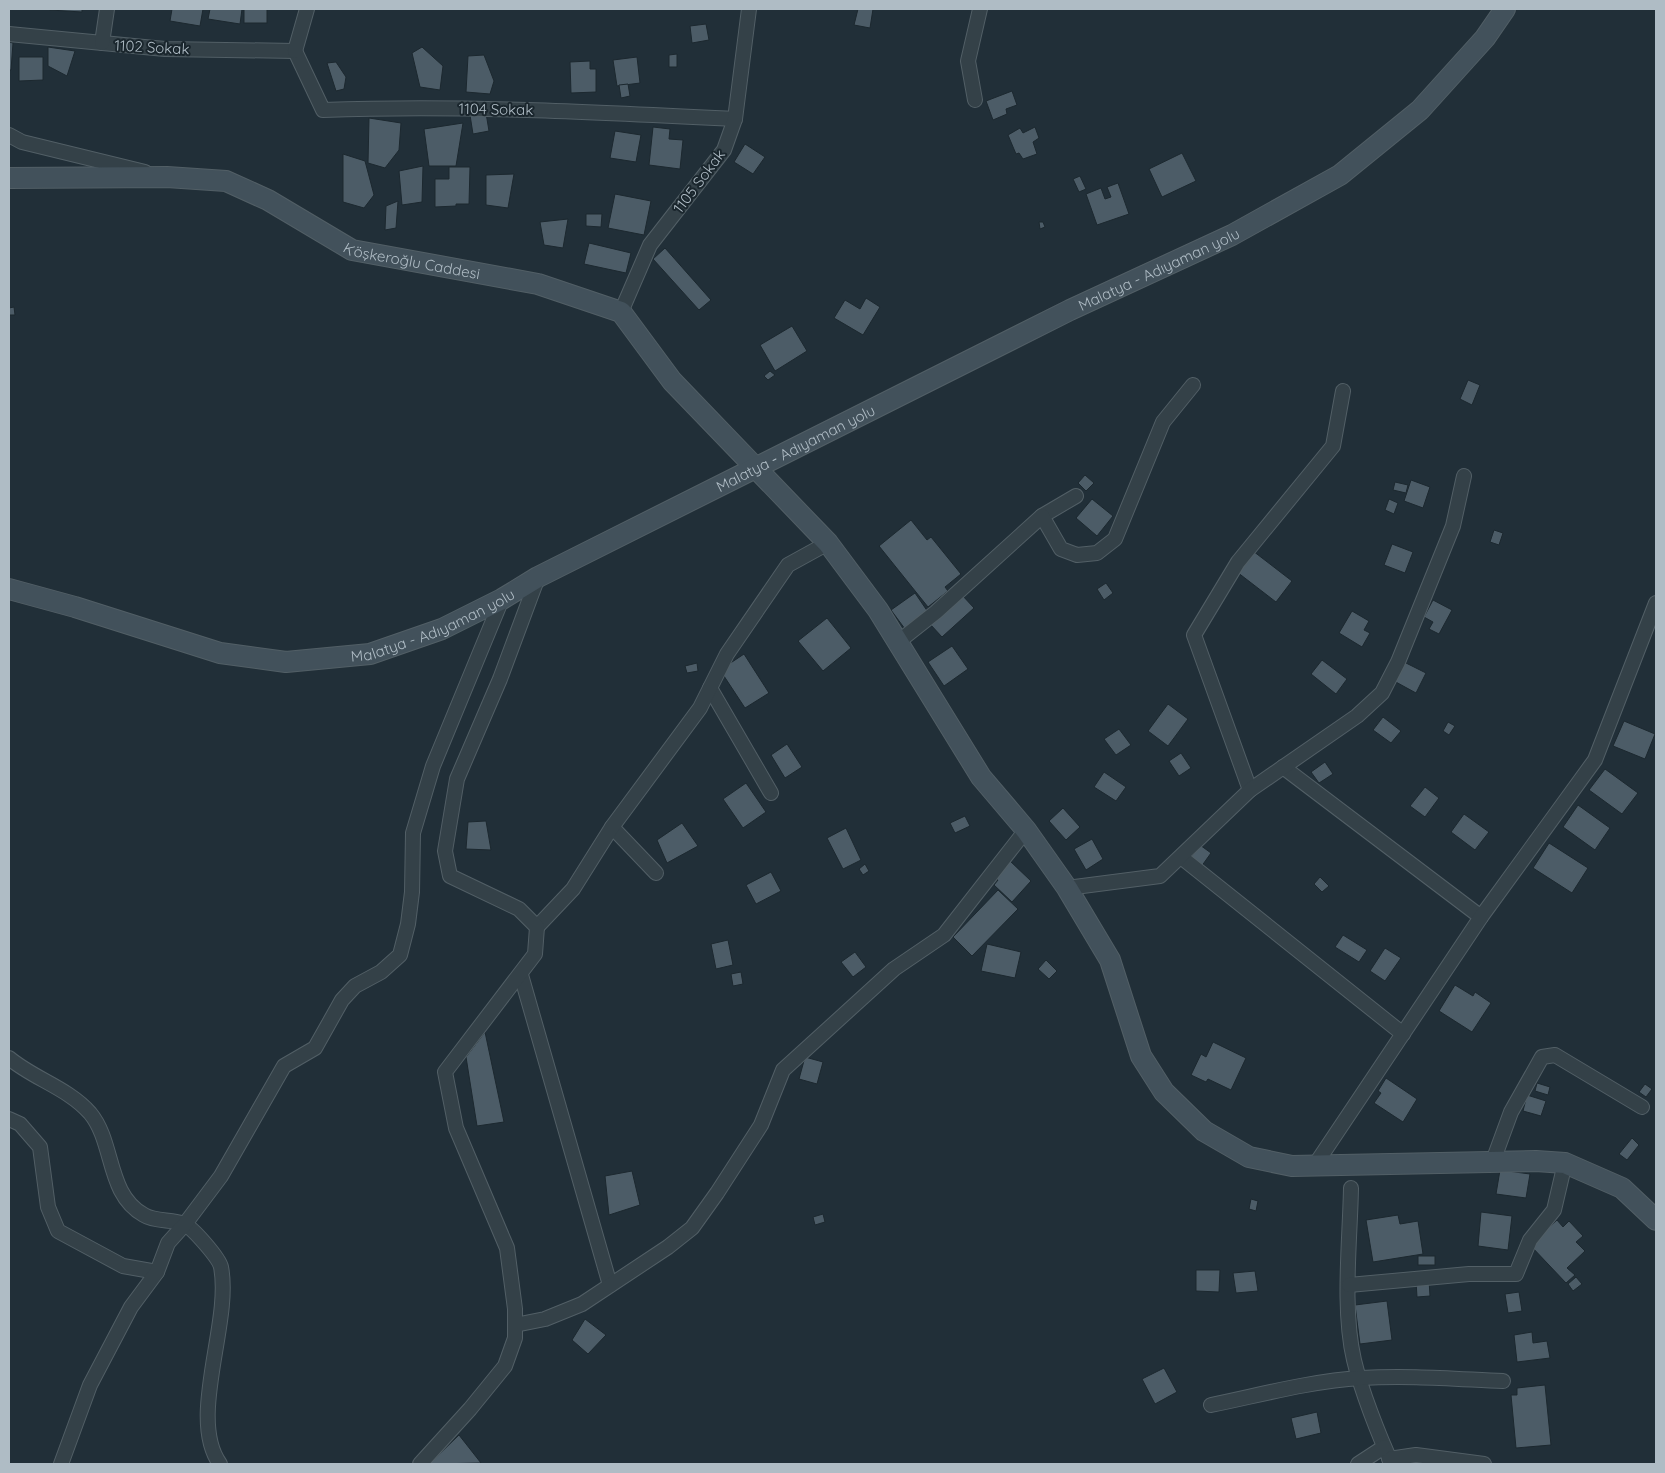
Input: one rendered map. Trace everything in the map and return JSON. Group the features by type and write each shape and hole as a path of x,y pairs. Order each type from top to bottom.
{"main road":[{"name":"Malatya - Adıyaman yolu","path":"9,589 75,607 220,653 286,662 370,654 442,629 502,599 538,577 1070,310 1232,235 1340,175 1420,110 1485,38 1505,9"},
{"name":"Köşkeroğlu Caddesi","path":"9,178 166,177 226,181 268,200 352,250 538,284 621,312"},
{"path":"621,312 672,381 828,543 878,610 981,777 1026,830 1067,888 1110,960 1142,1056 1164,1092 1204,1131 1249,1157 1292,1166 1536,1161 1565,1163 1622,1188 1656,1220"}],"street":[{"path":"102,43 107,9"},
{"path":"295,51 307,9"},
{"name":"1105 Sokak","path":"621,312 650,245 724,150 735,119 749,9"},
{"path":"975,100 968,62 980,9"},
{"name":"1102 Sokak","path":"9,34 165,49 295,51"},
{"name":"1104 Sokak","path":"295,51 323,110 381,108 536,109 735,119"},
{"path":"9,134 22,142 166,177"},
{"path":"1042,516 1061,549 1077,555 1097,553 1115,539 1163,422 1193,385"},
{"path":"1250,790 1194,635 1238,562 1333,446 1343,390"},
{"path":"1067,888 1160,876 1250,790 1358,716 1382,693 1398,662 1453,526 1464,476"},
{"path":"898,642 943,606 1042,516 1076,496"},
{"path":"421,1464 470,1409 504,1366 516,1338 515,1308 507,1248 456,1128 446,1072 536,954 537,926 573,889 612,827 700,708 727,654 788,565 828,543"},
{"path":"537,926 519,909 450,876 445,851 457,779 500,679 538,577"},
{"path":"61,1464 90,1385 131,1307 157,1272 168,1243 185,1224 221,1176 284,1066 315,1048 342,1000 355,986 381,972 400,955 408,924 412,892 413,833 433,766 502,599"},
{"path":"1315,1165 1481,917 1595,760 1656,603"},
{"path":"710,688 772,794"},
{"path":"1283,767 1481,917"},
{"path":"612,827 656,873"},
{"path":"515,1325 545,1319 582,1304 692,1228 761,1124 783,1070 894,969 944,935 1026,830"},
{"path":"1181,857 1403,1034"},
{"path":"521,975 610,1285"},
{"path":"1493,1162 1511,1112 1542,1057 1555,1055 1642,1107"},
{"path":"9,1058 57,1086 90,1113 102,1135 115,1180 128,1201 144,1216 185,1224 200,1238 220,1264 223,1295 207,1419 212,1453 220,1464"},
{"path":"9,1120 20,1124 40,1147 48,1207 58,1231 123,1266 157,1272"},
{"path":"1349,1285 1468,1274 1516,1274 1530,1240 1554,1210 1565,1163"},
{"path":"1351,1188 1349,1312 1353,1350 1360,1378 1389,1457"},
{"path":"1211,1405 1279,1391 1360,1378 1411,1377 1503,1381"},
{"path":"1358,1464 1389,1457 1416,1455 1484,1464"}],"building":[{"path":"48,9 82,9 82,12 50,10"},
{"path":"172,9 203,9 200,26 170,21"},
{"path":"210,9 242,9 240,24 208,19"},
{"path":"244,9 267,9 267,23 244,23"},
{"path":"858,9 873,9 870,28 854,25"},
{"path":"706,24 709,40 692,43 690,26"},
{"path":"9,42 13,43 11,70 9,70"},
{"path":"48,47 75,51 67,76 48,66"},
{"path":"422,47 443,66 440,90 420,87 412,53"},
{"path":"677,54 677,67 669,67 669,55"},
{"path":"484,55 494,81 490,94 466,92 468,56"},
{"path":"19,57 43,57 43,80 19,81"},
{"path":"637,57 640,83 617,86 613,60"},
{"path":"590,61 590,69 596,69 596,92 571,93 570,62"},
{"path":"336,62 346,77 344,89 336,91 327,63"},
{"path":"628,84 630,96 621,98 619,85"},
{"path":"1012,91 1017,105 1006,109 1007,114 993,120 986,101"},
{"path":"486,113 489,131 473,134 470,115"},
{"path":"369,118 401,123 399,150 385,168 368,163"},
{"path":"463,123 456,166 429,166 424,129"},
{"path":"653,127 670,129 669,139 683,140 680,169 649,165"},
{"path":"1035,127 1039,138 1033,142 1037,154 1023,159 1019,153 1016,154 1008,135 1020,128 1023,133"},
{"path":"615,131 641,135 636,162 610,158"},
{"path":"745,144 765,157 753,174 734,162"},
{"path":"1182,153 1196,181 1162,197 1149,169"},
{"path":"343,154 365,161 374,195 364,208 343,202"},
{"path":"423,166 422,202 402,205 399,171"},
{"path":"449,167 470,167 469,204 435,207 435,179 449,179"},
{"path":"514,174 508,208 486,205 486,175"},
{"path":"1080,176 1086,189 1079,192 1073,179"},
{"path":"1118,183 1129,214 1097,225 1086,194 1101,188 1105,199 1111,197 1107,187"},
{"path":"615,194 651,201 644,235 608,228"},
{"path":"398,201 396,228 385,230 386,206"},
{"path":"586,214 602,214 601,227 586,226"},
{"path":"568,219 563,248 544,245 540,222"},
{"path":"1039,222 1043,222 1045,227 1040,229"},
{"path":"589,243 631,253 626,273 584,264"},
{"path":"665,248 711,300 699,310 653,259"},
{"path":"866,298 880,307 863,335 834,318 845,300 860,309"},
{"path":"14,307 15,315 9,315 9,308"},
{"path":"792,326 807,351 775,371 760,345"},
{"path":"770,371 775,375 768,380 764,376"},
{"path":"1468,380 1480,385 1472,405 1460,399"},
{"path":"1085,475 1094,483 1086,491 1078,483"},
{"path":"1411,480 1430,487 1423,508 1404,501"},
{"path":"1395,482 1408,485 1406,493 1393,490"},
{"path":"1092,499 1113,516 1097,536 1076,518"},
{"path":"1389,499 1398,503 1394,514 1385,510"},
{"path":"911,520 927,540 931,537 961,574 945,587 948,591 928,607 879,546"},
{"path":"1494,530 1503,533 1499,545 1490,542"},
{"path":"1392,544 1413,552 1405,573 1384,565"},
{"path":"1253,551 1292,581 1276,602 1237,572"},
{"path":"1106,583 1113,593 1104,600 1097,589"},
{"path":"915,593 928,612 905,629 891,610"},
{"path":"962,595 974,608 942,637 930,624"},
{"path":"1433,600 1452,610 1439,634 1429,629 1433,622 1424,617"},
{"path":"1352,611 1369,621 1364,630 1370,633 1362,647 1339,633"},
{"path":"827,618 851,648 823,671 798,641"},
{"path":"952,646 968,669 944,686 928,662"},
{"path":"744,654 769,693 745,708 720,670"},
{"path":"1322,660 1347,679 1336,694 1311,674"},
{"path":"1404,662 1426,673 1416,693 1394,681"},
{"path":"697,663 698,671 687,673 685,666"},
{"path":"1168,704 1188,719 1168,746 1148,731"},
{"path":"1383,717 1401,731 1391,743 1373,730"},
{"path":"1624,721 1655,734 1645,759 1613,746"},
{"path":"1448,722 1455,726 1449,735 1443,731"},
{"path":"1119,729 1131,745 1116,755 1104,739"},
{"path":"787,744 802,767 785,778 771,755"},
{"path":"1181,753 1191,768 1179,776 1169,761"},
{"path":"1325,762 1333,774 1319,783 1311,772"},
{"path":"1605,769 1638,793 1622,814 1589,790"},
{"path":"1104,772 1126,787 1116,801 1094,787"},
{"path":"746,783 766,812 743,828 723,799"},
{"path":"1425,787 1439,798 1425,817 1410,806"},
{"path":"1578,805 1610,828 1595,850 1563,827"},
{"path":"1063,808 1080,827 1066,840 1049,821"},
{"path":"1464,814 1489,832 1475,850 1451,832"},
{"path":"965,816 970,826 955,833 950,823"},
{"path":"486,821 491,850 466,849 468,822"},
{"path":"682,823 698,846 667,863 657,840"},
{"path":"846,828 861,860 843,869 827,838"},
{"path":"1092,839 1103,859 1086,870 1074,849"},
{"path":"1549,843 1588,868 1572,893 1533,868"},
{"path":"1200,845 1211,853 1201,867 1190,859"},
{"path":"1009,860 1031,881 1012,902 994,885 998,880 994,877"},
{"path":"865,864 869,871 863,875 859,869"},
{"path":"771,872 781,891 756,904 746,885"},
{"path":"1320,877 1329,886 1322,892 1314,884"},
{"path":"998,890 1018,909 972,956 953,937"},
{"path":"1343,935 1367,950 1359,962 1335,947"},
{"path":"728,940 733,965 716,969 711,944"},
{"path":"987,944 1021,952 1015,978 981,971"},
{"path":"1385,948 1401,958 1385,981 1370,971"},
{"path":"855,952 866,967 853,977 841,962"},
{"path":"1046,960 1057,971 1049,979 1038,969"},
{"path":"741,972 743,984 733,986 731,974"},
{"path":"1455,985 1473,996 1475,992 1491,1003 1472,1032 1439,1011"},
{"path":"485,1032 504,1122 477,1126 466,1057"},
{"path":"1213,1042 1246,1058 1231,1090 1208,1079 1206,1082 1191,1075 1201,1054 1206,1057"},
{"path":"805,1057 823,1062 817,1084 799,1079"},
{"path":"1386,1078 1417,1099 1403,1122 1374,1103 1381,1093 1378,1091"},
{"path":"1537,1083 1550,1087 1548,1095 1535,1091"},
{"path":"1645,1084 1652,1089 1646,1097 1639,1092"},
{"path":"1527,1095 1546,1101 1541,1116 1523,1111"},
{"path":"1632,1138 1639,1145 1627,1160 1619,1154"},
{"path":"1500,1170 1530,1174 1526,1198 1496,1194"},
{"path":"632,1171 640,1205 609,1215 605,1176"},
{"path":"1251,1199 1258,1201 1256,1211 1249,1209"},
{"path":"1481,1212 1512,1216 1508,1250 1478,1246"},
{"path":"823,1214 825,1222 815,1225 813,1217"},
{"path":"1398,1215 1400,1224 1418,1221 1423,1254 1373,1262 1366,1220"},
{"path":"1557,1220 1563,1227 1569,1221 1583,1236 1576,1242 1585,1251 1567,1268 1575,1275 1566,1283 1530,1245"},
{"path":"1418,1256 1435,1256 1435,1265 1418,1265"},
{"path":"1196,1270 1220,1270 1219,1292 1196,1291"},
{"path":"1255,1271 1258,1291 1236,1293 1233,1273"},
{"path":"1576,1277 1582,1284 1573,1291 1568,1284"},
{"path":"1429,1280 1430,1296 1417,1297 1416,1281"},
{"path":"1519,1292 1522,1311 1508,1313 1505,1294"},
{"path":"1387,1301 1392,1340 1360,1344 1355,1305"},
{"path":"585,1319 606,1335 588,1354 572,1340"},
{"path":"1532,1332 1533,1343 1547,1341 1550,1358 1517,1362 1514,1335"},
{"path":"1164,1368 1177,1392 1155,1404 1142,1379"},
{"path":"1545,1385 1551,1445 1516,1448 1511,1395 1517,1395 1517,1388"},
{"path":"1317,1412 1321,1433 1296,1439 1291,1418"},
{"path":"459,1435 481,1463 433,1464 431,1462"}]}
